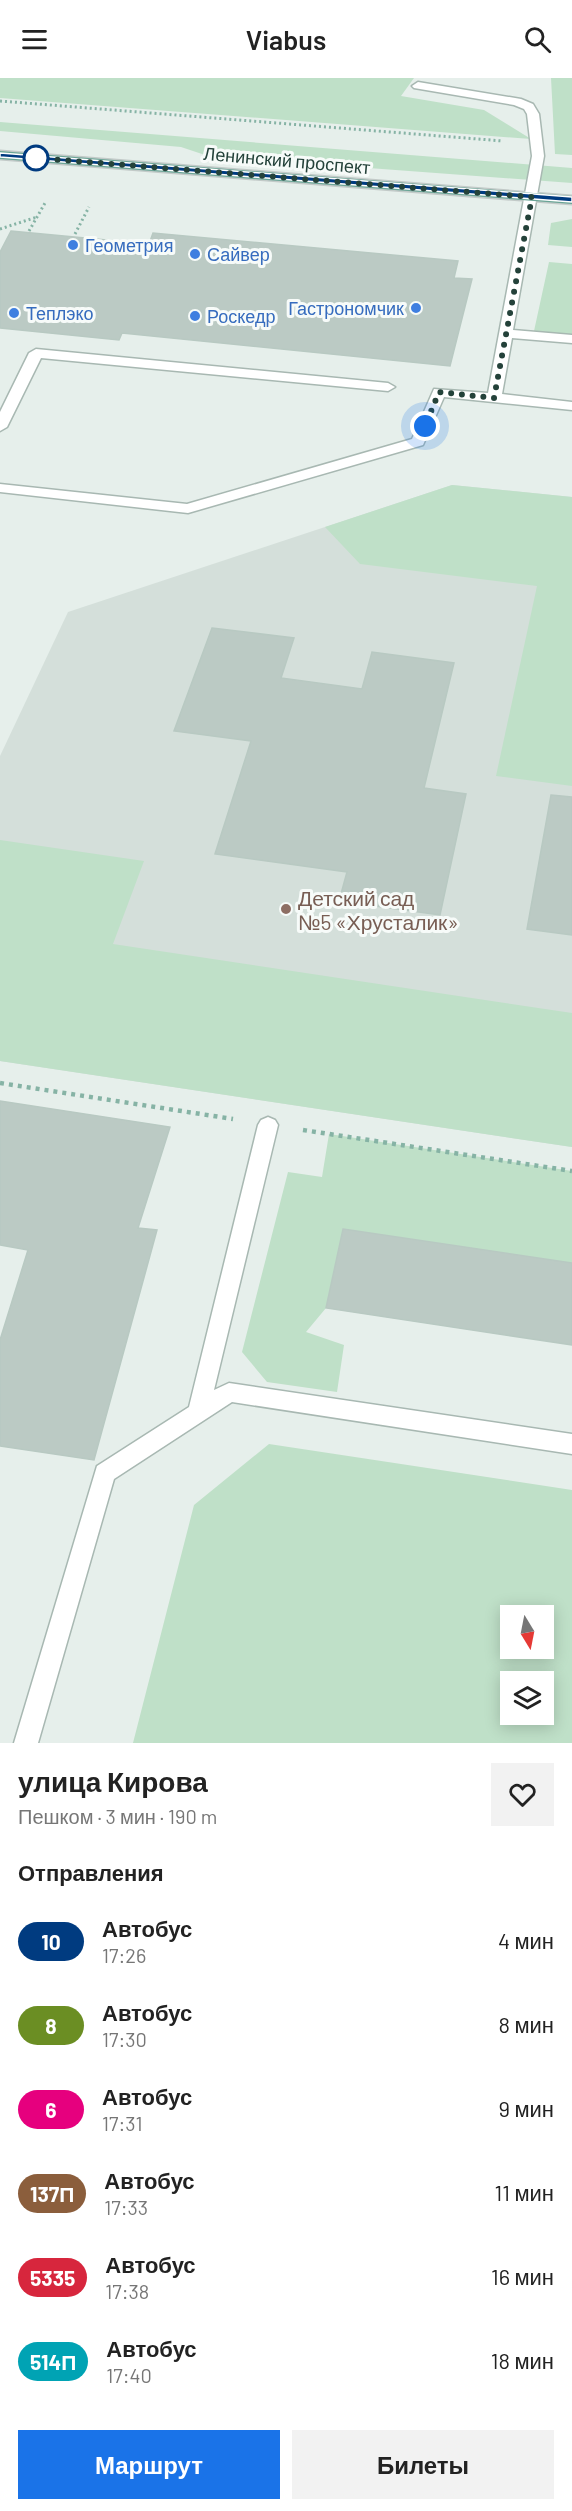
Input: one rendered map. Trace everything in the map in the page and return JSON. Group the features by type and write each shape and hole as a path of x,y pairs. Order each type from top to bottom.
{"main road":[{"name":"Ленинский проспект","path":"0,155 572,200"}],"lane":[{"path":"418,86 517,102 528,107 533,114 538,156 494,398"},
{"path":"506,333 572,339"},
{"path":"0,427 36,353 388,387"},
{"path":"0,488 188,509 418,442 439,392 572,406"},
{"path":"198,1413 268,1125"},
{"path":"26,1743 105,1473 229,1392 572,1444"}],"path":[{"path":"0,101 537,143"},
{"path":"29,231 45,203"},
{"path":"75,234 89,207"},
{"path":"0,230 37,217"}],"shaded area":[{"name":"Детский сад №5 «Хрусталик»","path":"452,485 572,497 572,1147 0,1061 0,756 68,612"}],"green space":[{"path":"0,78 414,78 401,96 484,110 531,139 0,98"},
{"path":"551,78 572,78 572,155 555,154"},
{"path":"0,122 572,168 572,183 208,156 181,147 0,131"},
{"path":"572,219 572,247 548,245 551,223"},
{"path":"549,262 572,264 572,335 534,331"},
{"path":"452,485 572,497 572,786 496,776 537,586 360,564 325,527"},
{"path":"0,840 144,861 113,944 572,1013 572,1147 0,1061"},
{"path":"329,1134 572,1171 572,1263 343,1229 326,1308 306,1332 344,1345 337,1392 267,1382 242,1352 288,1172 322,1177"},
{"path":"269,1444 572,1490 572,1743 133,1743 194,1505"}],"building":[{"path":"11,231 149,244 153,233 458,261 454,278 472,279 450,366 122,333 119,340 0,328 0,252"},
{"path":"212,628 294,638 281,678 362,689 372,652 454,663 424,788 466,794 440,915 339,901 347,872 215,854 251,741 174,731"},
{"path":"551,795 572,797 572,935 527,929"},
{"path":"0,1101 170,1127 138,1228 157,1230 94,1460 0,1446 0,1340 28,1250 0,1245"},
{"path":"343,1229 572,1263 572,1345 326,1308"}],"bus line":[{"name":"10","path":"0,155 572,200"}],"place":[{"name":"Геометрия","path":"73,245"},
{"name":"Сайвер","path":"195,254"},
{"name":"Гастрономчик","path":"416,308"},
{"name":"Теплэко","path":"14,313"},
{"name":"Роскедр","path":"195,316"},
{"name":"Детский сад №5 «Хрусталик»","path":"286,909"}],"route":[{"path":"36,158 532,197 494,398 439,392 425,426"}]}
